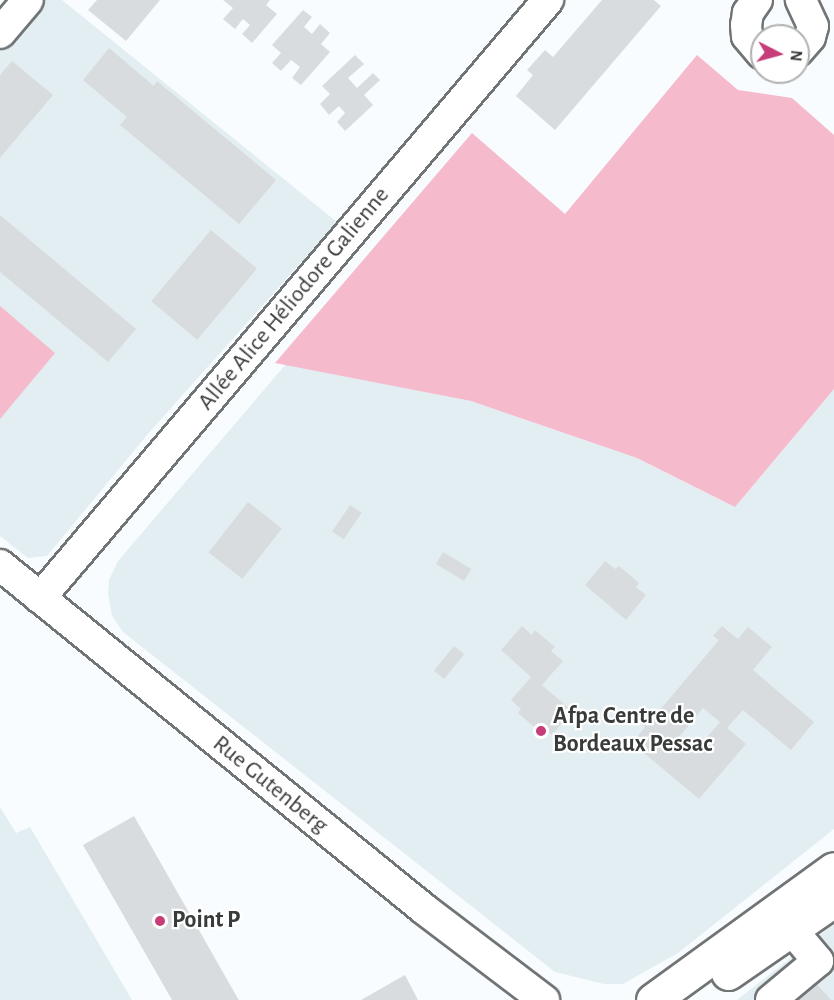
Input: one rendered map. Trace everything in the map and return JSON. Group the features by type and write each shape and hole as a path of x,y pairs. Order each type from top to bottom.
{"main road":[{"path":"653,1000 834,869"},
{"path":"689,1000 793,931 834,900"}],"street":[{"path":"0,33 28,0"},
{"name":"Allée Alice Héliodore Galienne","path":"40,598 548,0"},
{"path":"801,0 813,26 810,38"},
{"path":"750,40 747,36 748,13 754,1"},
{"name":"Rue Gutenberg","path":"0,565 424,909 544,1000"},
{"path":"771,1000 818,961 793,931"}],"shaded area":[{"path":"41,0 62,0 337,222 147,435 47,556 28,558 0,536 0,49"},
{"path":"697,55 738,90 792,98 834,135 834,389 735,507 637,458 471,401 275,363 472,133 565,214"},
{"path":"0,306 55,353 0,419"},
{"name":"Afpa Centre de Bordeaux Pessac","path":"286,364 471,401 637,458 735,507 834,389 834,829 678,953 623,984 604,984 555,972 123,632 112,616 108,593 109,580 118,561"},
{"path":"0,807 16,833 30,827 132,1000 0,1000"},
{"path":"834,924 834,1000 737,1000"}],"building":[{"path":"97,0 160,0 126,41 88,10"},
{"path":"223,0 270,0 266,5 277,14 252,43 242,34 250,25 243,19 235,29 223,19 233,8"},
{"path":"602,0 654,0 661,6 555,130 516,96 533,75 527,70 545,50 553,57"},
{"path":"303,10 312,17 304,27 312,34 320,24 330,33 321,44 330,52 301,85 292,78 300,67 291,60 281,71 272,63 281,53 272,45"},
{"path":"109,48 154,86 157,81 276,180 239,224 120,125 127,117 83,80"},
{"path":"355,55 364,64 348,78 357,88 373,73 380,80 364,95 373,105 345,131 337,122 345,113 339,106 329,115 320,104 330,94 322,86"},
{"path":"12,61 53,95 0,158 0,75"},
{"path":"0,215 136,329 108,362 0,272"},
{"path":"211,230 257,269 197,340 151,301"},
{"path":"248,502 282,528 242,579 209,552"},
{"path":"350,505 362,513 344,539 332,532"},
{"path":"443,552 471,569 464,581 436,564"},
{"path":"605,561 615,569 619,566 639,583 636,587 646,595 626,620 585,585"},
{"path":"522,626 532,635 535,630 555,647 551,651 563,661 542,685 572,711 552,735 542,726 539,731 518,713 521,709 511,700 531,677 501,650"},
{"path":"722,626 738,639 748,627 772,647 753,670 814,722 791,750 743,710 727,728 746,744 699,799 632,743 645,727 639,722 647,712 654,717 719,640 713,636","holes":["703,708 720,722 695,751 679,737"]},
{"path":"454,646 464,654 444,679 434,671"},
{"name":"Point P","path":"134,816 239,1000 172,1000 83,845"},
{"path":"405,975 418,1000 361,1000"},
{"path":"813,980 831,1000 790,1000"}],"place":[{"name":"Afpa Centre de Bordeaux Pessac","path":"541,731"},
{"name":"Point P","path":"160,921"}]}
